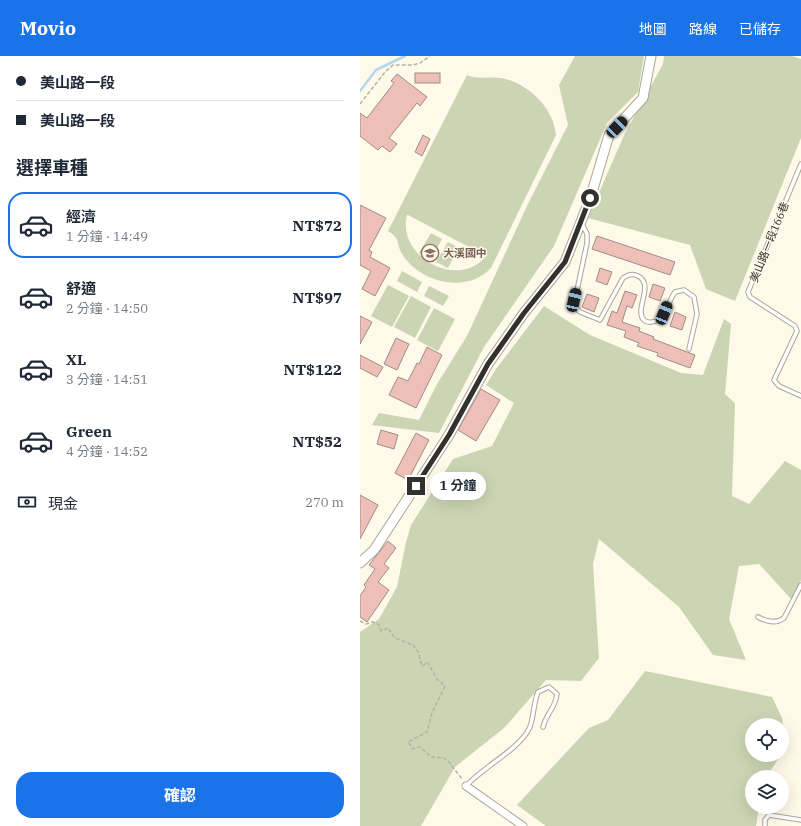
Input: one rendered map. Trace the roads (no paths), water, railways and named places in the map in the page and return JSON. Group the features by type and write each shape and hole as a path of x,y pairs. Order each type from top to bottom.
{"street":[{"path":"360,563 374,550 445,441 488,364 524,313 565,262 590,198 609,135 643,98 651,56"},
{"path":"466,786 523,826"}],"lane":[{"name":"美山路一段166巷","path":"801,164 748,292 750,298 795,326 797,331 774,380 779,386 801,396"},
{"path":"581,222 588,239 574,300 576,308 580,312 600,320 623,278 634,274 639,276 645,289 641,313 642,318 646,322 651,323 661,319 675,292 684,290 694,297 697,310 689,349"},
{"path":"758,617 764,621 780,621 784,618 801,585"},
{"path":"466,786 520,741 529,728 538,692 549,687 557,694 555,705 546,717 543,727"},
{"path":"764,826 765,820 769,815 801,820"}],"waterway":[{"path":"360,91 376,70 405,56"}],"place":[{"name":"大溪國中","path":"430,253"}]}
